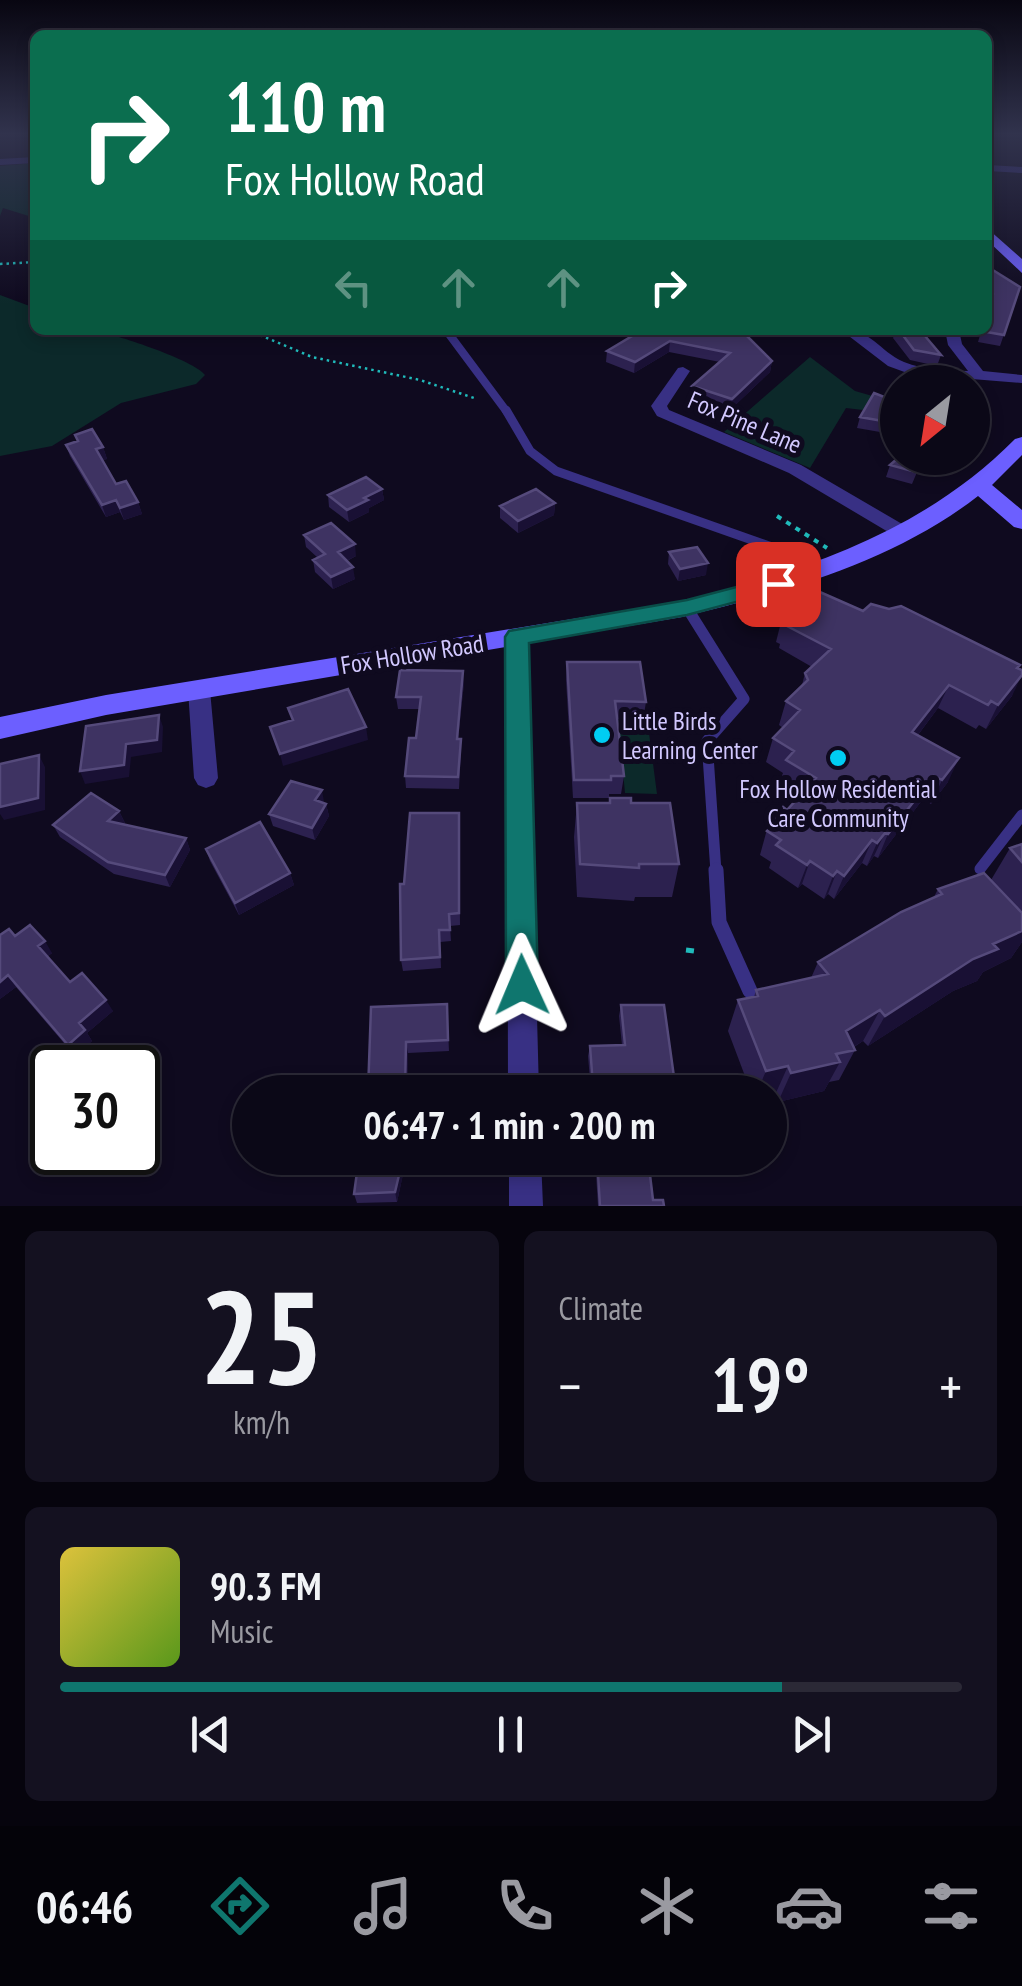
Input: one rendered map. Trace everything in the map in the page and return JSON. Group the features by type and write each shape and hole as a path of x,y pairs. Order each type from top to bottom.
{"main road":[{"path":"992,237 1022,268"},
{"name":"Fox Hollow Road","path":"0,728 199,690 687,608 753,592 838,562 902,532 978,484 1022,443"},
{"path":"978,484 1022,522"}],"street":[{"path":"859,335 898,365"},
{"path":"953,335 955,345 971,365"},
{"name":"Fox Pine Lane","path":"683,371 662,398 659,406 663,414 795,468 902,532"},
{"path":"990,375 1022,378"},
{"path":"517,637 524,1075"},
{"path":"199,690 206,778"},
{"path":"525,1175 526,1206"}],"lane":[{"path":"448,335 456,351 498,398 524,448 544,464 576,480 838,562"},
{"path":"687,608 744,699 707,740 719,922 750,991"},
{"path":"980,869 1022,815"}],"path":[{"path":"0,264 30,262"},
{"path":"260,335 320,359 454,390"},
{"path":"777,516 821,545 838,562"},
{"path":"686,950 701,952"}],"green space":[{"path":"0,191 30,191 30,216 3,208 0,216"},
{"path":"0,295 30,306 30,335 111,335 172,356 205,375 196,384 121,403 52,446 0,456"},
{"path":"810,357 855,391 880,398 880,412 846,408 810,468 724,432"},
{"path":"625,715 637,715 649,733 657,794 625,793 618,720"}],"building":[{"path":"992,270 1020,287 1004,335 992,333"},
{"path":"634,335 746,335 772,361 732,399 692,386 730,353 670,341 635,362 607,351"},
{"path":"903,335 925,335 941,355 914,350"},
{"path":"874,393 880,395 880,420 860,417"},
{"path":"92,429 103,447 96,449 116,484 126,481 138,502 120,508 116,500 102,505 66,445 78,441 75,435"},
{"path":"366,477 382,489 347,510 328,495"},
{"path":"536,489 555,503 518,521 500,506"},
{"path":"331,523 355,544 338,552 353,567 331,577 313,560 325,554 304,535"},
{"path":"697,547 708,563 680,569 669,552"},
{"name":"Fox Hollow Residential Care Community","path":"813,589 863,611 871,604 889,609 901,606 1020,665 1017,668 1022,670 998,705 991,701 988,705 949,685 912,732 959,758 942,780 934,776 888,834 877,843 872,840 844,876 837,871 833,876 810,861 807,865 776,845 781,840 767,831 773,825 769,822 783,807 787,810 816,778 786,760 794,751 773,738 800,710 786,701 808,680 805,673 831,649 785,625 789,621 782,618"},
{"name":"Little Birds Learning Center","path":"567,662 640,662 646,702 615,701 624,776 574,780"},
{"path":"400,670 463,671 458,777 405,776 409,738 416,738 421,697 396,697"},
{"path":"348,689 366,727 280,754 270,727 293,720 288,708"},
{"path":"159,715 157,740 126,744 124,765 80,771 86,726"},
{"path":"39,755 38,798 0,807 0,764"},
{"path":"291,781 322,790 315,800 326,804 312,828 269,814"},
{"path":"91,793 119,811 108,821 186,838 165,875 108,862 53,825"},
{"path":"610,798 631,798 631,803 670,803 679,864 639,864 639,868 580,864 577,803 610,803"},
{"path":"410,813 459,813 459,913 449,914 450,930 439,930 440,957 401,960 400,884 404,884"},
{"path":"260,822 290,873 235,903 206,849"},
{"path":"1022,844 1022,862 1010,848"},
{"path":"984,873 1022,913 1022,931 993,944 998,949 973,959 885,1016 880,1010 846,1031 855,1050 836,1054 840,1062 791,1073 788,1066 766,1071 738,1000 758,996 756,990 828,974 818,962 901,912 942,894 938,889"},
{"path":"30,925 45,941 38,946 70,982 82,973 106,1000 79,1023 85,1030 68,1045 8,975 0,982 0,935 9,929 15,936"},
{"path":"447,1004 448,1040 406,1042 405,1075 369,1075 371,1007"},
{"path":"621,1005 664,1005 674,1075 592,1075 590,1046 625,1045"},
{"path":"357,1175 399,1175 395,1192 354,1194"},
{"path":"598,1175 650,1175 653,1200 663,1200 664,1206 600,1206"}],"place":[{"name":"Little Birds Learning Center","path":"602,735"},
{"name":"Fox Hollow Residential Care Community","path":"838,758"}],"route":[{"path":"522,985 517,637 687,608 778,584"}]}
